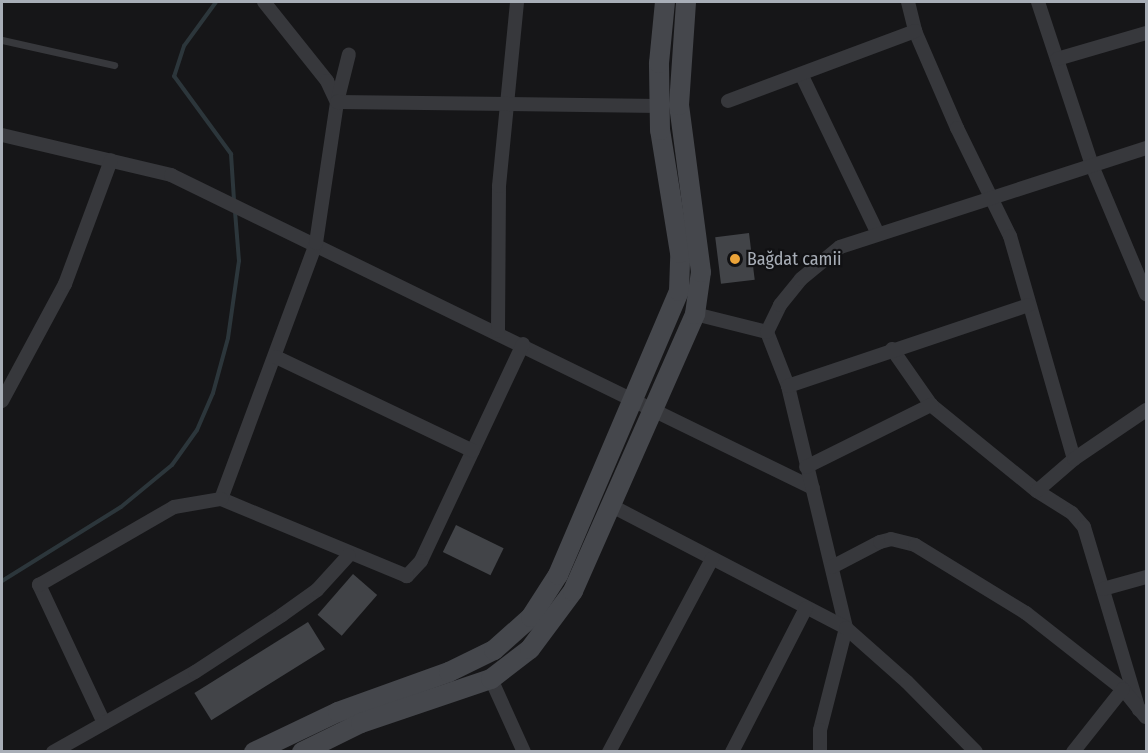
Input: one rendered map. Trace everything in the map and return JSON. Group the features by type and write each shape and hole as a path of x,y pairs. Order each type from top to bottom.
{"main road":[{"path":"254,752 338,712 465,666 494,650 518,630 558,575 632,398 666,328 679,291 680,253 660,130 659,106 665,2"},
{"path":"302,752 361,723 491,679 530,648 561,610 695,314 701,272 679,105 686,2"}],"street":[{"path":"264,2 327,81 337,102"},
{"path":"498,332 499,186 509,105 517,2"},
{"path":"908,2 915,32 957,128 1010,236 1074,459"},
{"path":"1038,2 1093,168 1142,273 1146,294"},
{"path":"728,101 802,76 915,32"},
{"path":"1058,59 1146,33"},
{"path":"220,499 276,357 316,243 337,102 349,54"},
{"path":"802,76 878,234"},
{"path":"337,102 659,106"},
{"path":"2,135 171,175 217,195 813,488"},
{"path":"820,752 820,730 846,628 788,386 767,332 780,305 818,261 840,247 1093,168 1146,148"},
{"path":"2,401 65,284 111,160"},
{"path":"788,386 1029,304"},
{"path":"695,314 767,332"},
{"path":"104,723 39,585 174,507 220,499 349,555 407,576 421,561 523,344"},
{"path":"892,349 931,405 1037,491 1072,513 1084,528 1143,714"},
{"path":"276,357 473,451"},
{"path":"806,467 931,405"},
{"path":"1037,491 1074,459 1146,410"},
{"path":"610,505 846,628 907,682 976,752"},
{"path":"832,567 880,542 891,540 915,545 1026,613 1123,689 1143,714"},
{"path":"53,752 195,672 282,615 317,590 349,555"},
{"path":"609,752 712,559"},
{"path":"1103,590 1146,577"},
{"path":"732,752 806,608"},
{"path":"491,679 524,752"},
{"path":"1073,752 1123,689"}],"lane":[{"path":"2,40 114,65"}],"building":[{"name":"Bağdat camii","path":"749,233 755,280 721,284 715,237"},
{"path":"456,525 504,548 490,575 443,552"},
{"path":"353,574 377,595 342,636 318,615"},
{"path":"308,622 325,649 211,720 194,693"}],"waterway":[{"path":"216,2 184,46 174,76 231,154 234,201"},
{"path":"2,581 121,507 172,465 197,430 213,393 228,338 239,261 235,211"}],"place":[{"name":"Bağdat camii","path":"735,259"}]}
